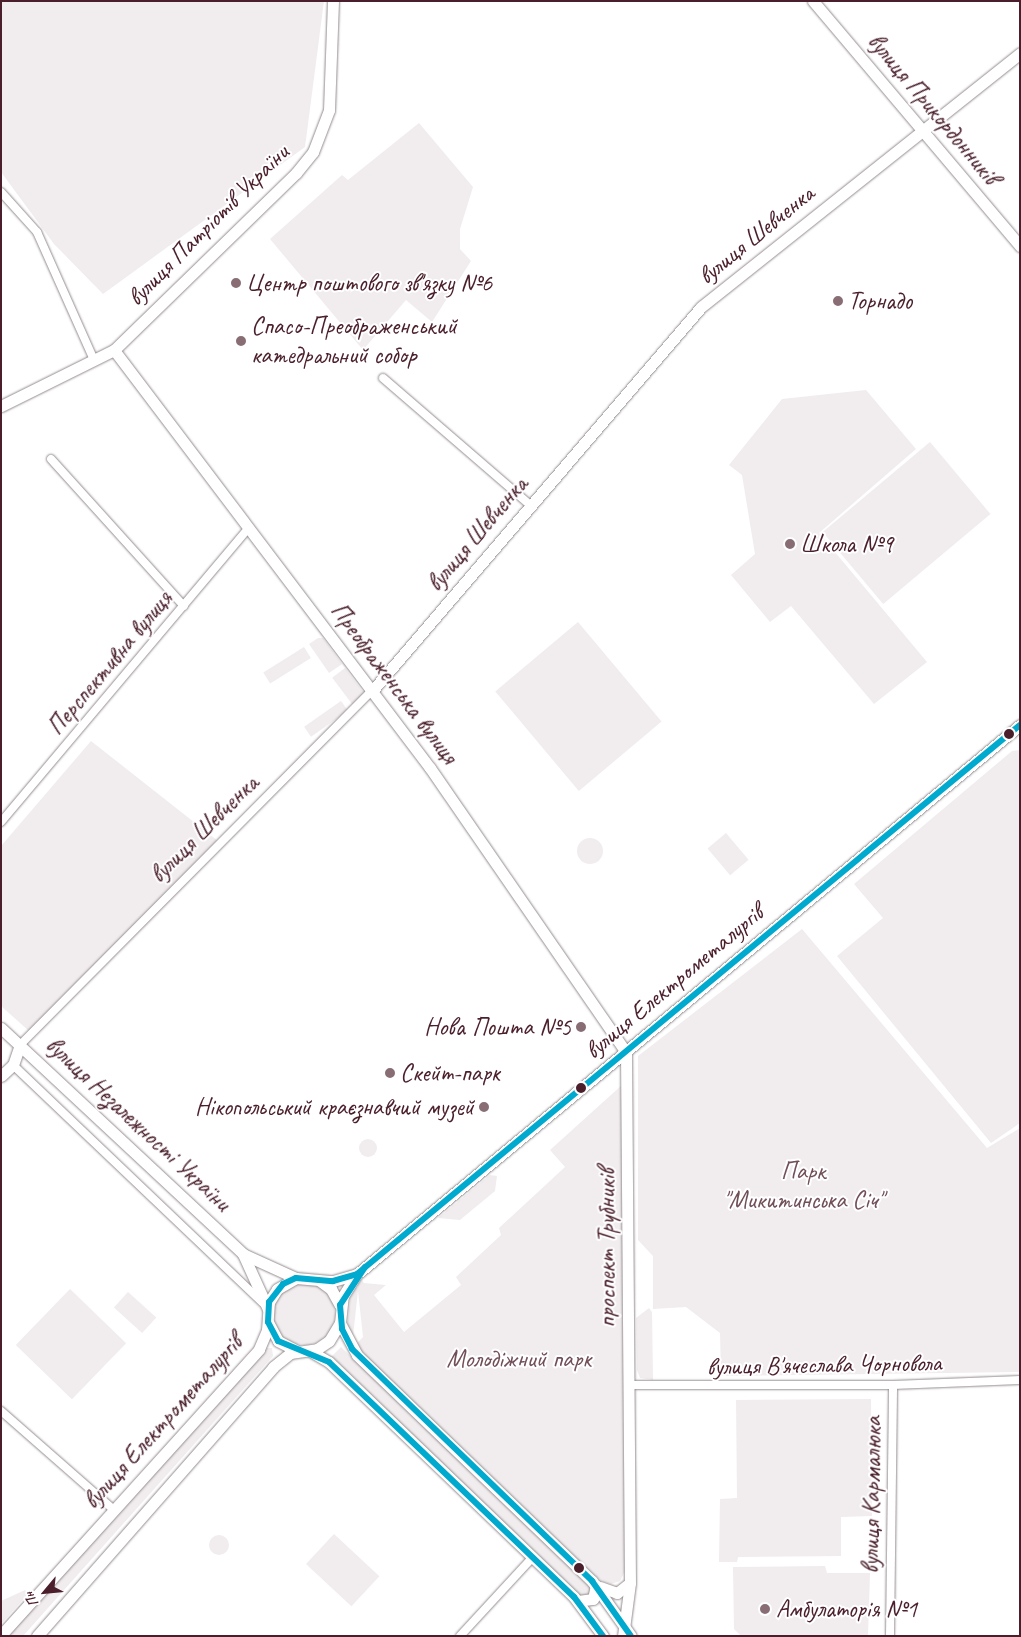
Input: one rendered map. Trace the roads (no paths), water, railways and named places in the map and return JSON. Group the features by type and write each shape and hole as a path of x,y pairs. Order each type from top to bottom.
{"main road":[{"name":"вулиця Патріотів України","path":"1,406 114,350 313,152 329,110 333,1"},
{"name":"вулиця Прикордонників","path":"813,1 1020,246"},
{"name":"вулиця Шевченка","path":"372,691 701,308 1020,53"},
{"name":"Преображенська вулиця","path":"114,350 372,691 612,1027 626,1052"},
{"name":"вулиця Електрометалургів","path":"340,1322 340,1305 357,1274 1020,725"},
{"name":"вулиця Незалежності України","path":"1,1028 243,1254"},
{"name":"вулиця Шевченка","path":"13,1066 20,1045"},
{"name":"проспект Трубників","path":"624,1630 630,1583 626,1052"},
{"path":"1,1076 13,1066"},
{"path":"243,1254 296,1278"},
{"path":"243,1254 265,1306"},
{"name":"вулиця Електрометалургів","path":"1,1636 259,1348 268,1322 265,1306 277,1289 296,1278 320,1281 357,1274"},
{"path":"320,1281 332,1289 340,1305"},
{"path":"268,1322 278,1340 296,1350 310,1351 329,1362 578,1601 602,1636"},
{"name":"проспект Трубників","path":"340,1322 357,1355 594,1583 624,1630 631,1636"},
{"path":"310,1351 330,1341 340,1322"},
{"name":"вулиця Електрометалургів","path":"36,1636 273,1367 296,1350"},
{"path":"594,1583 608,1593 622,1591 630,1583"},
{"path":"578,1601 593,1599 594,1583"}],"street":[{"path":"1,192 36,232 94,360"},
{"path":"383,378 530,505"},
{"path":"51,459 184,606"},
{"name":"Перспективна вулиця","path":"1,822 249,528"},
{"name":"вулиця Шевченка","path":"20,1045 372,691"},
{"path":"13,1066 265,1306"},
{"name":"вулиця В'ячеслава Чорновола","path":"630,1385 893,1385 1020,1380"},
{"name":"вулиця Кармалюка","path":"890,1636 893,1385"},
{"path":"1,1411 114,1510"},
{"path":"460,1636 533,1557"}],"place":[{"name":"Центр поштового зв'язку №6","path":"236,283"},
{"name":"Торнадо","path":"838,301"},
{"name":"Спасо-Преображенський катедральний собор","path":"241,341"},
{"name":"Школа №9","path":"790,544"},
{"name":"Нова Пошта №5","path":"581,1027"},
{"name":"Скейт-парк","path":"390,1073"},
{"name":"Нiкопольський краєзнавчий музей","path":"484,1107"},
{"name":"Амбулаторія №1","path":"765,1609"}],"park label":[{"name":"Парк \"Микитинська Січ\"","path":"803,1186"},
{"name":"Молодіжний парк","path":"519,1359"}]}
